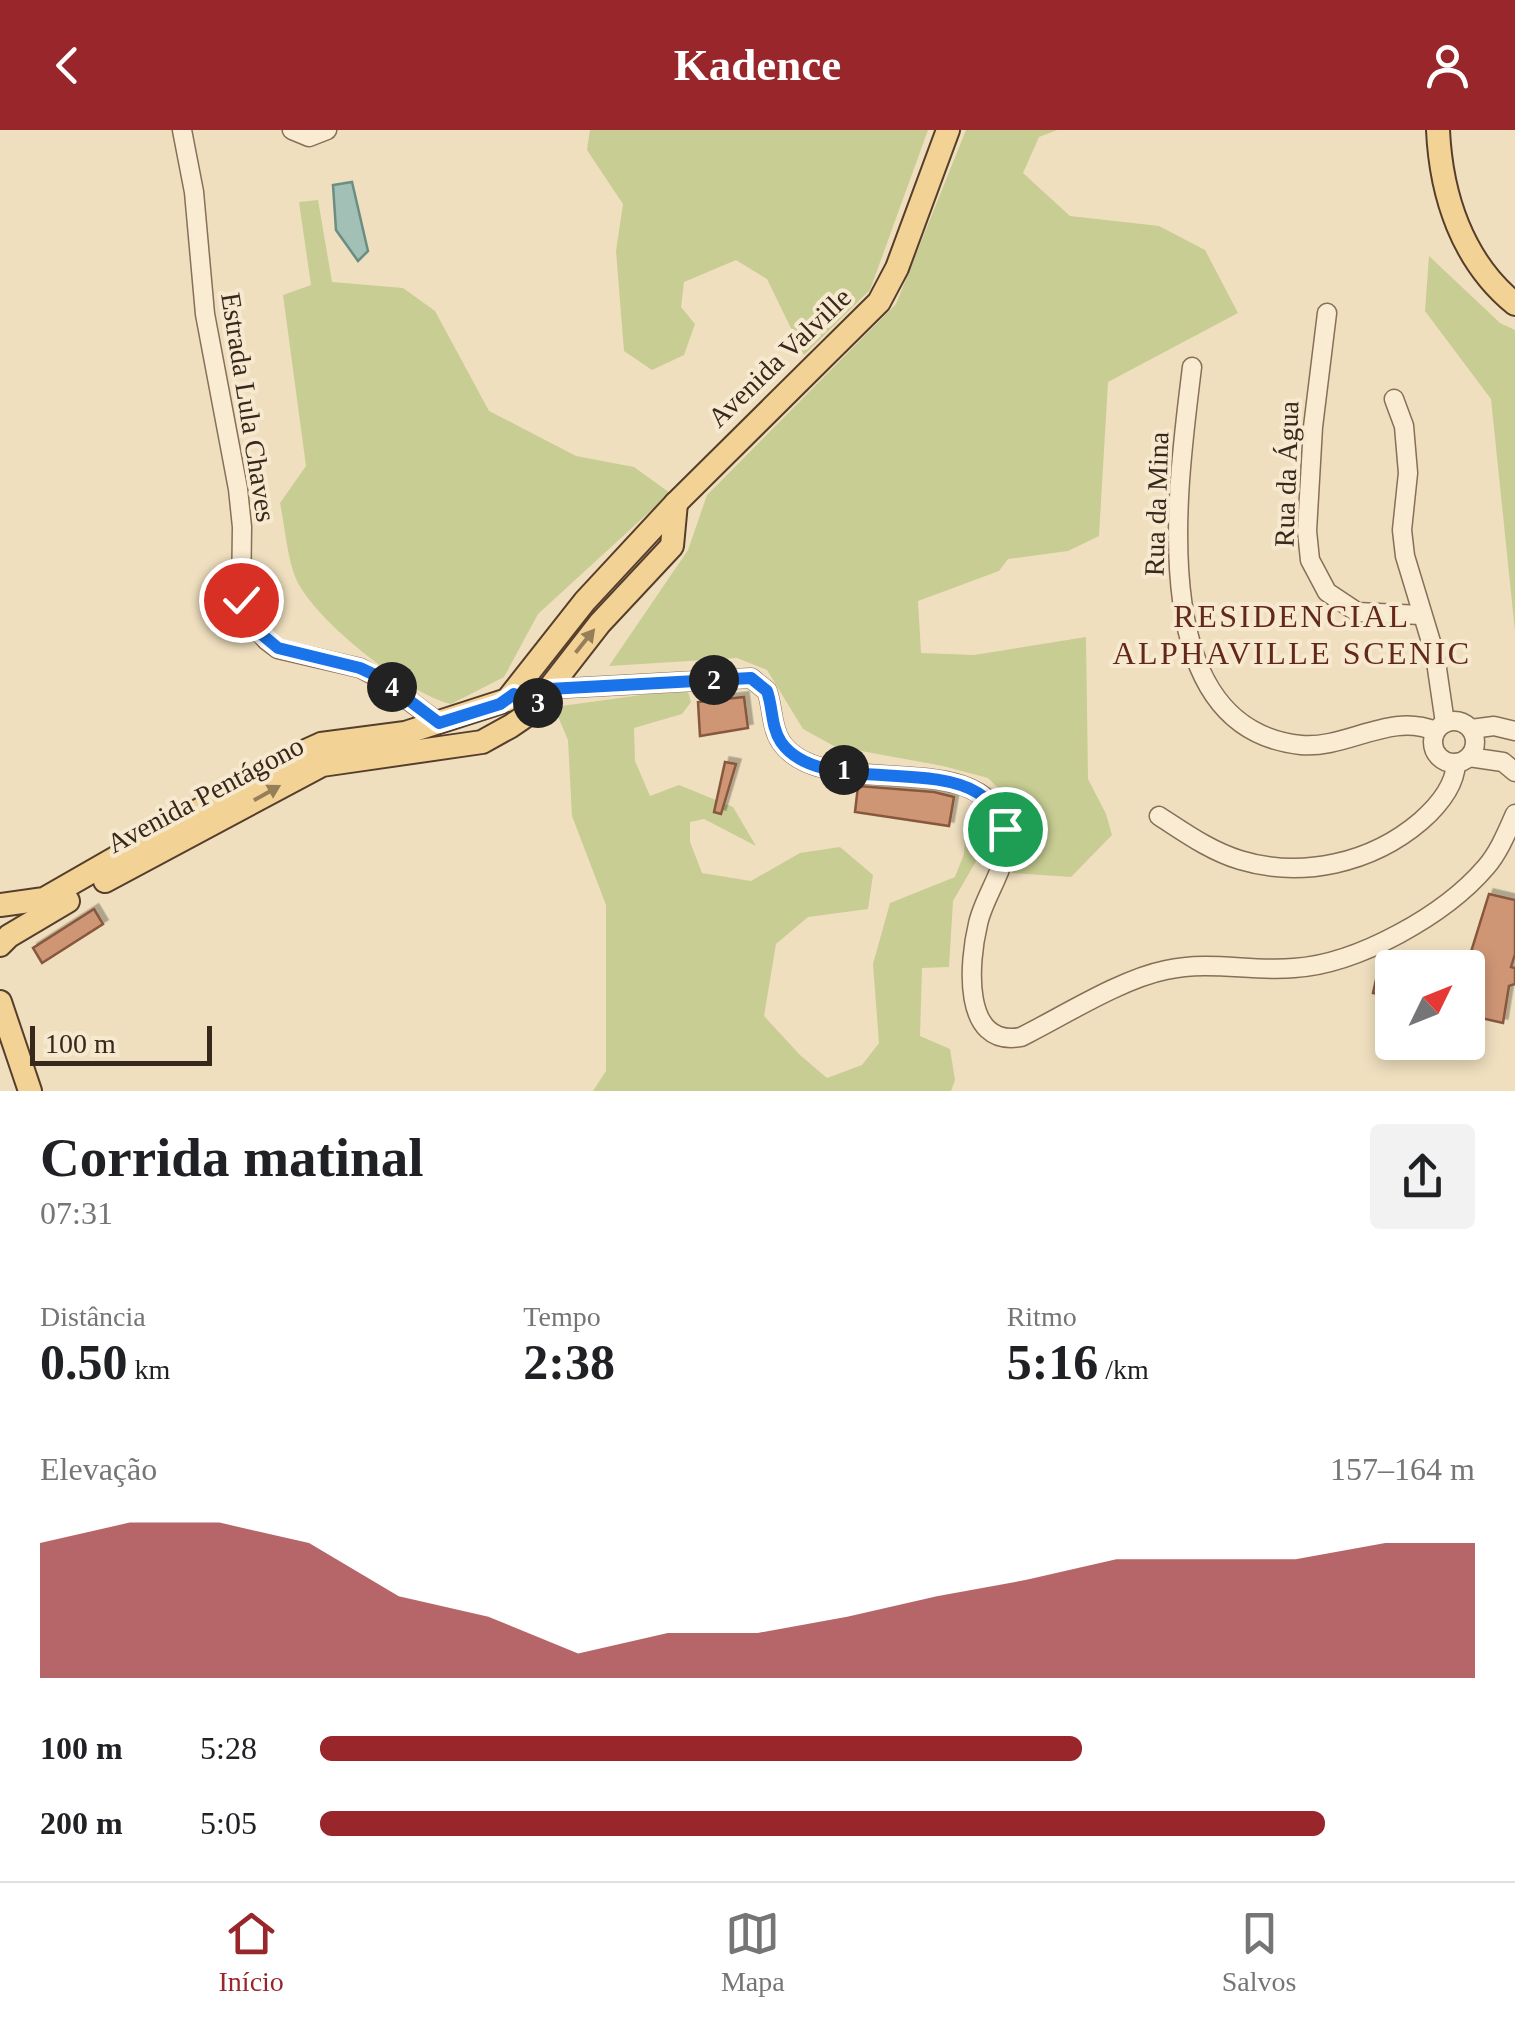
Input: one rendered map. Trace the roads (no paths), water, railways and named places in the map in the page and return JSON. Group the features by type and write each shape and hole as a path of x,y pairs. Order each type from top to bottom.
{"main road":[{"name":"Avenida Valville","path":"507,699 585,601 676,503 879,302 897,268 948,130"},
{"path":"1438,130 1447,203 1458,228 1492,282 1515,304"},
{"path":"507,699 497,711 498,720 521,720 549,689 600,623 672,546 676,503"},
{"path":"624,559 635,564 639,574 632,589"},
{"name":"Avenida Pentágono","path":"0,905 44,898 320,744 404,733 507,699"},
{"name":"Avenida Pentágono","path":"0,945 60,906 322,765 482,742 521,720"},
{"path":"0,1002 29,1088"},
{"path":"0,1057 29,1088"}],"street":[{"name":"Estrada Lula Chaves","path":"182,130 194,192 205,314 238,489 241,600 246,615 266,640 278,648 360,668 390,685 439,723"},
{"path":"292,130 310,138 328,130"},
{"name":"Rua da Água","path":"1327,313 1312,445 1310,560 1327,592 1357,612 1422,614"},
{"name":"Rua da Mina","path":"1192,367 1182,458 1180,583 1189,640 1201,673 1219,703 1257,733 1304,745 1328,744 1402,726 1440,727"},
{"path":"1394,399 1404,426 1408,473 1402,530 1405,556 1434,655 1440,727 1434,750 1443,760 1503,762 1515,772"},
{"path":"549,689 751,678 767,691 782,743 806,762 830,769 943,782 977,792 996,810 1005,829 1006,844 978,923 973,997 980,1022 989,1031 1008,1039 1021,1037 1160,971 1218,964 1292,969 1339,961 1355,954 1418,921 1472,881 1497,852 1515,814"},
{"path":"404,733 415,719 414,706"},
{"path":"1158,816 1241,860 1300,868 1346,862 1392,842 1429,814 1450,786 1475,743 1471,729 1459,721 1440,727"},
{"path":"1471,729 1494,726 1515,732"}],"water":[{"path":"352,182 368,251 358,261 336,230 333,185"}],"district":[{"name":"RESIDENCIAL ALPHAVILLE SCENIC","path":"1292,634"}]}
